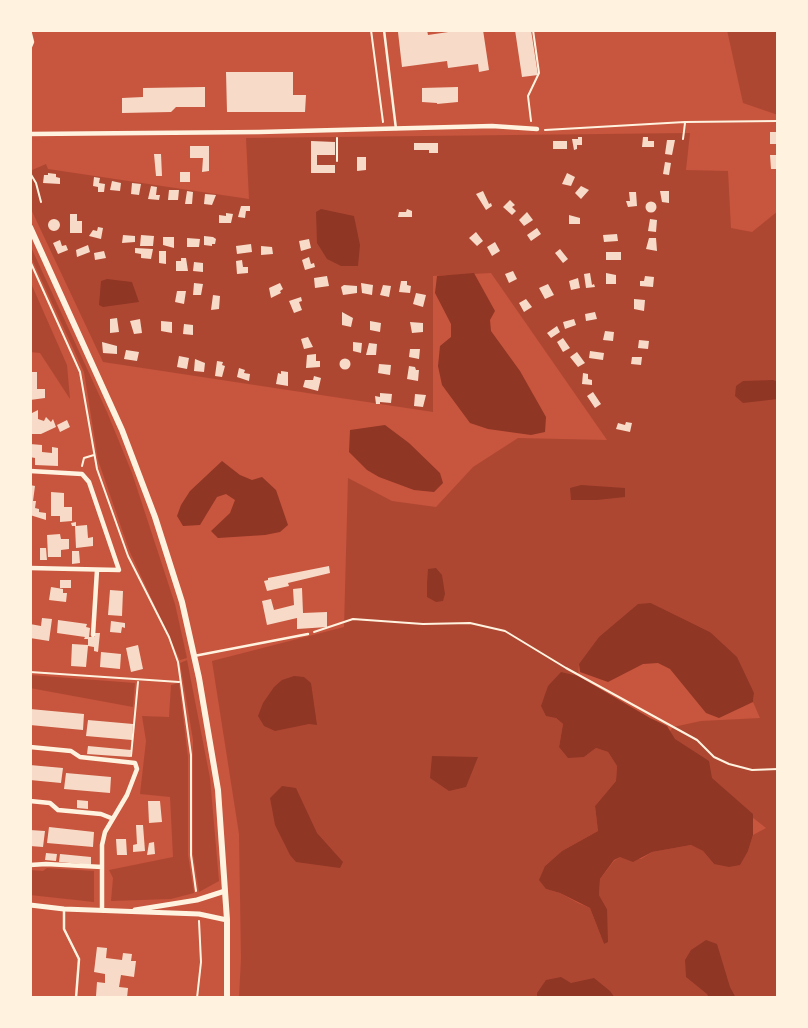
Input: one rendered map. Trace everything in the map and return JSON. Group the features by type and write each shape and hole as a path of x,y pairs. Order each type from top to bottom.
{"main road":[{"path":"30,227 122,430 155,517 182,602 218,790 227,920 227,998"}],"street":[{"path":"30,134 492,126 537,130"},
{"path":"30,471 82,474 89,482 119,570 30,568"},
{"path":"93,635 97,570"},
{"path":"30,747 71,751 80,757 135,763 137,769 133,783 111,818 102,845 102,910"},
{"path":"30,802 50,803 58,810 101,814 111,818"},
{"path":"30,865 102,867"},
{"path":"132,911 197,900 225,891"},
{"path":"30,905 64,909 198,914 227,920"}],"lane":[{"path":"30,30 33,42 30,48"},
{"path":"384,30 396,129"},
{"path":"194,656 308,634"},
{"path":"64,909 64,929 79,959 76,998"}],"path":[{"path":"371,30 384,129"},
{"path":"533,30 539,73 528,96 532,127 537,130 685,122 778,121"},
{"path":"683,139 685,122"},
{"path":"337,130 337,161"},
{"path":"30,173 41,202"},
{"path":"30,261 80,372 97,469 128,556 169,637 178,662 191,755 191,855 197,900"},
{"path":"82,474 84,458 95,455"},
{"path":"308,634 353,619 423,624 470,623 505,631 697,740 714,757 752,770 778,769"},
{"path":"30,672 138,681 181,681"},
{"path":"131,762 138,681"},
{"path":"197,998 201,962 198,914"}],"shaded area":[{"path":"727,30 778,30 778,115 743,103"},
{"path":"690,133 686,170 728,171 731,228 752,232 778,211 778,998 239,998 239,834 212,661 344,627 348,478 392,501 436,507 473,467 518,438 607,440 491,273 433,276 433,412 103,362 30,207 30,171 46,164 48,169 249,199 246,138","holes":["651,603 710,632 754,693 753,702 760,718 701,721 673,727 660,745 766,828 753,835 748,851 714,864 703,851 691,845 652,852 641,859 620,857 614,861 600,879 599,895 607,909 604,944 590,908 546,889 545,866 562,851 598,831 595,806 616,781 617,766 608,752 596,748 584,757 559,747 563,724 556,718 578,676 579,664"]},
{"path":"321,209 354,216 360,245 358,266 341,266 327,259 317,243 316,212"},
{"path":"30,245 132,473 175,604 187,658 180,660 129,550 98,460 84,372 30,255"},
{"path":"474,273 495,311 490,320 491,331 520,371 546,417 545,432 531,435 488,429 470,423 442,385 438,366 440,346 451,337 451,324 435,293 437,276"},
{"path":"107,279 132,282 139,302 103,307 99,305 101,281"},
{"path":"30,281 67,365 70,399 40,353 30,352"},
{"path":"743,381 778,382 778,399 743,403 735,396 736,386"},
{"path":"385,425 409,443 440,473 443,483 434,492 414,490 379,477 367,470 349,452 350,430"},
{"path":"222,461 240,475 252,480 262,477 276,490 288,525 280,532 265,535 218,538 211,531 230,513 235,500 226,494 217,497 200,525 183,526 177,516 181,505 190,491"},
{"path":"581,485 625,488 625,497 571,500 570,488"},
{"path":"436,568 442,575 445,594 443,601 436,602 427,597 427,583 428,569"},
{"path":"651,603 710,632 737,657 754,693 753,702 719,718 706,713 670,669 658,663 643,664 608,682 580,672 579,664 599,637 638,604"},
{"path":"187,660 210,778 219,881 199,892 193,854 193,740 180,663"},
{"path":"561,672 578,676 667,726 675,739 709,761 712,778 753,814 753,835 740,865 729,867 714,864 703,851 691,845 652,852 633,862 620,857 614,860 600,879 599,895 607,909 608,942 604,944 590,908 546,889 539,880 545,866 562,851 598,831 595,806 616,781 617,766 608,752 596,748 584,757 568,758 559,747 563,724 556,718 546,716 541,706 548,686"},
{"path":"30,675 135,683 133,707 30,688"},
{"path":"294,676 304,677 311,683 317,725 309,724 275,731 264,726 258,716 263,703 282,680"},
{"path":"179,683 188,757 188,855 194,893 171,899 111,901 113,878 109,870 173,857 170,797 140,794 146,741 142,716 169,717 171,685"},
{"path":"432,756 478,757 466,787 449,791 430,778"},
{"path":"282,786 296,788 317,833 343,862 340,868 296,862 290,855 275,825 270,798"},
{"path":"47,868 94,871 94,902 30,895 30,870 43,871"},
{"path":"706,940 717,944 736,998 709,998 686,977 685,960 691,950"},
{"path":"561,977 571,983 594,978 615,998 537,998 537,993 546,980"}],"building":[{"path":"427,30 428,35 483,30 489,70 479,72 478,64 448,68 447,61 402,67 398,32"},
{"path":"515,30 531,30 538,75 522,77"},
{"path":"226,72 293,72 293,95 306,95 305,112 227,112"},
{"path":"205,87 205,107 176,107 171,112 122,113 122,98 143,97 143,88"},
{"path":"458,87 458,102 422,102 422,88"},
{"path":"770,132 778,132 778,144 770,144"},
{"path":"582,137 582,145 577,145 574,150 572,139"},
{"path":"643,137 654,141 654,147 642,147"},
{"path":"667,140 675,140 672,155 665,154"},
{"path":"311,141 335,142 335,155 317,155 317,165 335,165 335,173 311,173"},
{"path":"553,141 567,141 567,149 553,149"},
{"path":"414,143 438,143 438,153 414,150"},
{"path":"190,146 209,146 209,171 202,172 203,158 190,158"},
{"path":"154,154 161,154 162,176 156,176"},
{"path":"770,155 778,155 778,169 771,169"},
{"path":"357,157 366,157 366,170 357,171"},
{"path":"665,162 671,163 669,175 663,174"},
{"path":"180,172 190,172 190,182 180,182"},
{"path":"567,173 575,177 571,186 562,184"},
{"path":"56,174 56,177 60,178 60,184 43,183 44,175"},
{"path":"94,177 100,178 99,183 105,184 104,192 98,192 98,187 93,186"},
{"path":"112,181 121,183 120,191 110,190"},
{"path":"132,183 141,184 139,195 131,194"},
{"path":"151,186 157,187 156,195 160,195 159,200 148,199"},
{"path":"581,186 589,190 581,199 575,193"},
{"path":"169,190 179,190 178,200 168,200"},
{"path":"187,191 193,192 192,204 185,204"},
{"path":"483,191 492,206 486,210 476,194"},
{"path":"660,191 669,191 669,203 662,202"},
{"path":"629,192 636,192 637,206 628,207 626,201 630,201"},
{"path":"205,194 216,195 212,205 204,204"},
{"path":"510,200 516,211 512,215 503,207"},
{"path":"651,202 655,203 655,211 651,212 647,211 646,207 647,203"},
{"path":"241,206 250,206 245,218 238,217"},
{"path":"407,209 412,211 412,217 398,217 399,212 406,212"},
{"path":"527,212 533,220 524,226 519,220"},
{"path":"226,213 233,214 231,223 219,223 219,215 226,216"},
{"path":"70,214 77,214 77,221 82,221 82,233 70,233"},
{"path":"569,215 580,218 580,224 569,224"},
{"path":"54,219 60,225 54,231 48,225"},
{"path":"650,219 657,220 656,232 648,231"},
{"path":"98,227 103,228 101,239 89,236 93,230 97,231"},
{"path":"537,228 541,234 531,241 527,235"},
{"path":"476,232 483,241 477,246 469,238"},
{"path":"617,234 618,241 604,242 603,235"},
{"path":"123,235 135,236 135,242 122,243"},
{"path":"141,235 154,236 153,246 140,246"},
{"path":"204,236 216,239 215,244 204,245"},
{"path":"163,237 174,237 174,248 163,245"},
{"path":"187,238 200,239 199,247 187,247"},
{"path":"649,238 656,238 657,251 646,249"},
{"path":"309,239 311,248 301,251 299,241"},
{"path":"60,240 62,246 66,245 68,250 58,254 53,243"},
{"path":"495,242 500,251 492,256 487,247"},
{"path":"251,244 252,252 237,254 236,246"},
{"path":"88,245 90,252 77,257 76,250"},
{"path":"261,246 272,247 273,254 261,255"},
{"path":"135,248 153,249 151,259 141,258 141,254 135,253"},
{"path":"560,249 568,259 563,263 555,253"},
{"path":"104,251 106,258 95,260 94,253"},
{"path":"159,251 166,251 166,264 159,263"},
{"path":"606,252 621,252 621,260 606,260"},
{"path":"309,257 315,267 305,270 302,260"},
{"path":"181,258 186,258 188,271 176,271 176,261 181,261"},
{"path":"242,260 243,267 248,267 248,273 237,274 236,261"},
{"path":"194,262 203,263 203,272 193,271"},
{"path":"513,271 517,279 509,283 505,274"},
{"path":"590,273 592,285 595,287 586,288 584,274"},
{"path":"606,273 616,275 616,284 606,284"},
{"path":"327,276 329,286 315,288 314,278"},
{"path":"645,276 654,277 653,287 640,286 640,281 644,281"},
{"path":"578,278 580,288 571,290 569,281"},
{"path":"401,281 407,281 407,285 411,286 410,293 399,292"},
{"path":"194,283 203,284 201,295 193,295"},
{"path":"280,283 283,289 281,293 271,298 269,288"},
{"path":"361,283 373,285 372,295 362,293"},
{"path":"548,284 554,295 545,299 539,288"},
{"path":"383,285 391,286 389,297 380,295"},
{"path":"357,286 357,293 343,295 341,287"},
{"path":"177,291 186,291 184,304 175,302"},
{"path":"416,293 426,295 423,307 413,304"},
{"path":"213,295 220,296 219,309 211,310"},
{"path":"301,297 302,301 299,302 302,310 294,313 289,301"},
{"path":"526,299 532,307 524,312 519,303"},
{"path":"634,299 645,300 644,311 634,309"},
{"path":"342,312 353,318 351,327 342,325"},
{"path":"595,312 597,319 586,321 585,314"},
{"path":"117,318 119,332 110,333 110,319"},
{"path":"140,319 142,333 134,334 130,321"},
{"path":"574,319 576,325 565,329 563,322"},
{"path":"161,321 172,322 172,333 161,331"},
{"path":"370,321 381,323 380,332 370,330"},
{"path":"410,322 423,323 423,332 412,333"},
{"path":"184,324 193,325 193,335 183,334"},
{"path":"557,326 560,332 551,338 547,333"},
{"path":"605,331 614,332 613,341 603,340"},
{"path":"308,337 313,347 304,349 301,339"},
{"path":"563,338 570,348 563,352 557,342"},
{"path":"639,340 649,341 648,349 638,348"},
{"path":"102,342 117,346 117,354 103,353"},
{"path":"353,342 362,343 361,353 353,351"},
{"path":"369,343 377,344 376,355 366,355"},
{"path":"410,349 420,349 419,359 409,357"},
{"path":"126,350 139,352 137,361 124,359"},
{"path":"590,351 604,353 603,360 589,358"},
{"path":"577,352 585,363 578,367 570,357"},
{"path":"316,354 320,367 306,368 307,355"},
{"path":"179,356 189,358 187,369 177,367"},
{"path":"632,357 642,357 641,365 631,364"},
{"path":"345,358 351,364 345,370 339,364"},
{"path":"195,359 205,363 204,372 194,371"},
{"path":"217,361 223,362 222,365 225,366 222,377 215,376"},
{"path":"379,364 391,365 390,375 378,373"},
{"path":"409,366 419,370 418,381 407,379"},
{"path":"239,368 250,374 249,381 237,377"},
{"path":"281,371 288,372 288,386 276,384"},
{"path":"30,372 37,372 37,389 45,389 45,398 30,400"},
{"path":"583,373 588,374 592,385 582,384"},
{"path":"314,376 321,378 318,391 303,387 305,380 313,380"},
{"path":"593,392 601,404 595,408 587,396"},
{"path":"380,393 392,394 391,403 376,404 375,396 380,397"},
{"path":"415,394 426,395 423,407 414,406"},
{"path":"38,410 38,419 44,421 46,417 51,422 53,419 56,427 41,434 30,434 30,414"},
{"path":"67,420 70,427 60,432 57,425"},
{"path":"626,422 632,423 630,432 616,429 618,423 625,425"},
{"path":"30,444 42,445 42,452 52,453 52,447 58,448 58,466 35,465 35,458 30,457"},
{"path":"30,485 35,486 35,508 46,513 46,520 30,515"},
{"path":"51,492 64,493 64,507 72,507 72,521 60,522 60,516 51,516"},
{"path":"76,522 76,526 87,525 88,538 93,537 93,546 76,548 75,526 71,523"},
{"path":"60,534 61,539 69,539 69,549 61,550 61,557 48,557 47,535"},
{"path":"40,548 46,548 47,560 40,560"},
{"path":"72,551 79,551 80,563 72,564"},
{"path":"329,566 330,573 267,591 264,581 268,578"},
{"path":"60,580 71,580 71,588 60,588"},
{"path":"51,587 63,589 63,593 67,593 66,602 49,600"},
{"path":"302,588 303,613 327,612 327,627 297,629 297,618 267,625 262,601 271,599 274,610 294,605 293,589"},
{"path":"110,590 123,591 122,616 108,615"},
{"path":"42,618 52,619 49,641 30,638 30,624 41,626"},
{"path":"58,620 87,624 86,627 90,628 89,637 100,633 98,652 94,651 94,647 88,646 86,667 71,666 72,644 88,645 88,639 57,633"},
{"path":"111,621 125,623 125,628 122,627 121,633 110,632"},
{"path":"138,645 143,669 131,672 126,648"},
{"path":"101,652 121,654 120,669 100,667"},
{"path":"30,709 84,714 83,730 30,725"},
{"path":"88,720 133,724 132,740 86,736"},
{"path":"88,746 131,750 130,757 87,754"},
{"path":"30,765 63,768 61,783 30,780"},
{"path":"66,773 111,777 110,793 64,789"},
{"path":"77,800 88,801 88,809 77,808"},
{"path":"148,801 160,801 162,822 149,823"},
{"path":"136,825 143,825 145,851 133,852 133,845 137,844"},
{"path":"49,827 94,832 93,847 47,843"},
{"path":"30,830 45,831 43,847 30,846"},
{"path":"116,839 126,839 127,855 117,855"},
{"path":"154,842 155,854 147,855 149,843"},
{"path":"46,853 57,854 56,861 45,860"},
{"path":"60,854 91,857 91,865 59,862"},
{"path":"97,947 107,948 106,958 122,960 123,953 132,954 131,961 136,961 134,977 121,975 119,987 128,988 127,998 96,996 97,982 105,983 105,974 94,972"}]}
